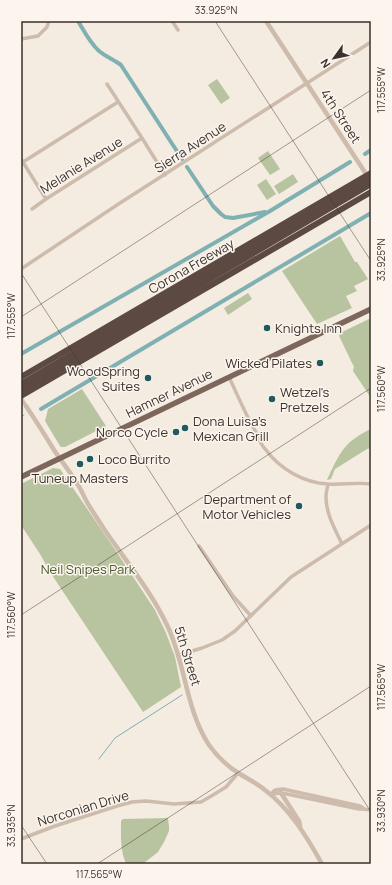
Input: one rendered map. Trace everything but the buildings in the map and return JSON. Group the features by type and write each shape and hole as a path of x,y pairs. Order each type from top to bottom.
{"highway":[{"name":"Corona Freeway","path":"21,377 371,173"},
{"path":"21,384 371,182"},
{"name":"Corona Freeway","path":"21,397 230,273 371,192"},
{"path":"21,390 196,284 222,260"},
{"path":"196,284 230,273"}],"main road":[{"name":"Hamner Avenue","path":"21,477 371,309"}],"street":[{"path":"21,39 38,36 47,27 49,21"},
{"path":"172,21 178,30"},
{"name":"4th Street","path":"266,21 371,182"},
{"name":"Sierra Avenue","path":"21,269 100,216 371,42"},
{"path":"107,84 165,175"},
{"path":"46,199 22,161 118,102"},
{"name":"Melanie Avenue","path":"32,209 142,138"},
{"path":"229,377 249,421 265,450 290,473 307,480 328,484 363,482 371,484"},
{"name":"5th Street","path":"21,397 78,485 104,529 135,572 161,613 172,635 179,655 188,696 198,725 210,746 227,765 264,788 285,808 300,828 322,864"},
{"path":"328,484 326,496 328,511 342,544"},
{"path":"179,655 222,640 235,632 290,577 371,525"},
{"path":"199,546 233,596 251,616"},
{"name":"Norconian Drive","path":"21,839 63,823 132,802 146,801 174,804 201,802 226,787 238,773"},
{"path":"271,794 275,790 283,789 360,806 363,809"},
{"path":"271,794 281,793 332,802 359,809 371,810"},
{"path":"281,793 299,821 300,828"}],"green space":[{"path":"217,79 230,98 221,104 208,85"},
{"path":"268,151 280,169 270,175 258,158"},
{"path":"293,174 298,182 279,194 274,186"},
{"path":"266,179 276,194 267,200 257,185"},
{"path":"340,236 355,262 357,262 368,279 354,286 357,291 346,296 352,308 317,324 282,271"},
{"path":"248,293 252,299 228,315 224,308"},
{"path":"371,318 371,398 353,371 354,367 339,335 342,332"},
{"path":"82,389 106,426 65,447 61,447 45,421 48,409"},
{"path":"371,429 371,448 335,469 331,479 327,480 346,446 357,436"},
{"name":"Neil Snipes Park","path":"53,468 60,469 155,610 175,657 181,687 143,712 50,572 21,525 21,484"},
{"path":"168,818 169,831 158,852 144,863 126,864 122,848 121,821 123,819"}],"waterway":[{"path":"78,21 87,37 96,48 101,53 121,65 182,159"},
{"path":"365,154 371,150"},
{"path":"21,354 270,211 350,162"},
{"path":"187,167 213,206 225,217 233,218 265,212"},
{"path":"41,409 371,213"},
{"path":"99,759 115,738 182,695"}],"place":[{"name":"Knights Inn","path":"267,328"},
{"name":"Wicked Pilates","path":"320,363"},
{"name":"WoodSpring Suites","path":"148,378"},
{"name":"Wetzel's Pretzels","path":"272,399"},
{"name":"Dona Luisa’s Mexican Grill","path":"185,428"},
{"name":"Norco Cycle","path":"176,432"},
{"name":"Loco Burrito","path":"90,459"},
{"name":"Tuneup Masters","path":"80,464"},
{"name":"Department of Motor Vehicles","path":"299,506"}]}
